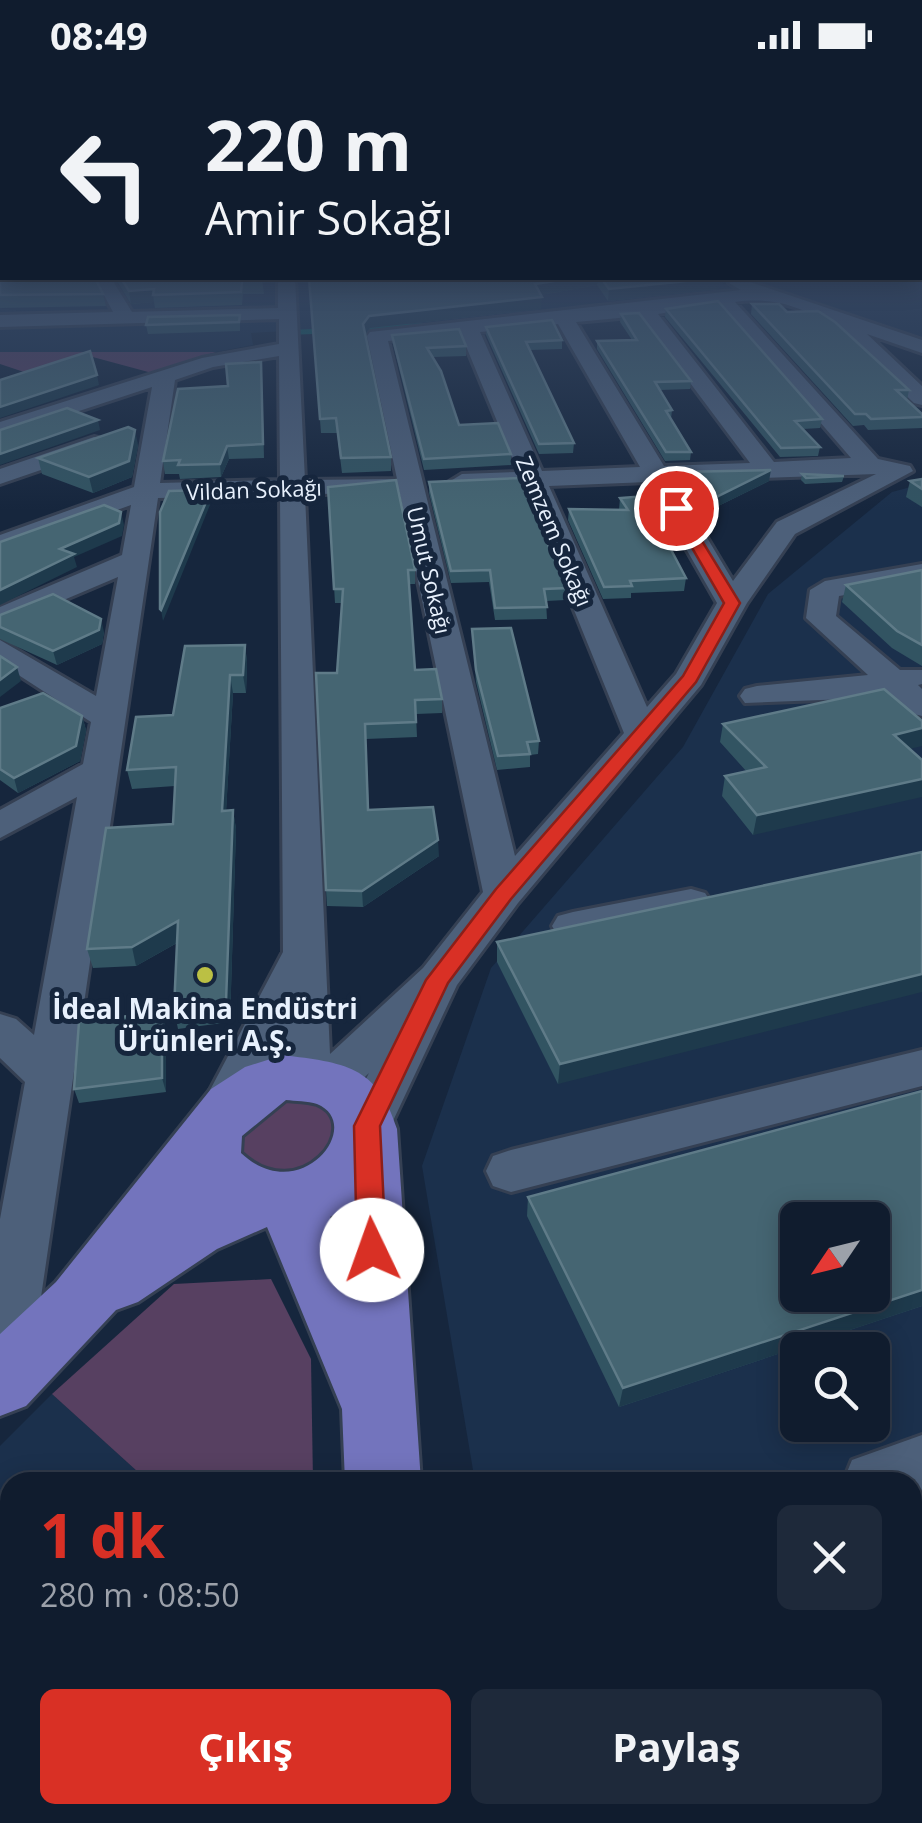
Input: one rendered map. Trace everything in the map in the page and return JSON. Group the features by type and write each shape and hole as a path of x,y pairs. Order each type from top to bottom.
{"main road":[{"path":"0,1380 80,1304 218,1120 260,1083 342,1107"},
{"path":"80,1304 194,1229 340,1182 356,1165 342,1107"},
{"path":"342,1107 382,1454"},
{"path":"218,1120 211,1146 226,1180 278,1199 382,1454"}],"street":[{"name":"Umut Sokağı","path":"379,347 504,894"},
{"name":"Zemzem Sokağı","path":"470,347 534,480 642,734"},
{"path":"580,347 732,603"},
{"path":"673,347 768,470"},
{"path":"342,1107 504,894 690,678 732,603 786,528 897,467 779,347"},
{"path":"868,347 922,398"},
{"path":"0,430 209,362 289,348 307,948 342,1107"},
{"path":"0,1380 165,376"},
{"path":"0,477 157,422"},
{"name":"Vildan Sokağı","path":"0,544 146,492 897,467"},
{"path":"0,618 135,558"},
{"path":"922,573 825,590 820,618 907,678 922,706"},
{"path":"0,649 61,684 109,719"},
{"path":"757,696 907,678"},
{"path":"15,706 61,684"},
{"path":"0,826 100,769"},
{"path":"573,926 728,894"},
{"path":"218,1120 307,948"},
{"path":"0,1032 50,1076"},
{"path":"511,1170 922,1068"}],"shaded area":[{"path":"0,347 243,347 216,352 0,352"},
{"path":"0,352 216,352 152,373 89,356 30,374 0,364"},
{"path":"922,484 922,1472 473,1472 422,1166 491,968 683,747 768,594 892,492"},
{"path":"290,1092 333,1108 340,1135 311,1170 275,1176 237,1152 236,1125"},
{"path":"271,1279 311,1359 313,1472 138,1472 52,1394 174,1284"},
{"path":"52,1394 138,1472 0,1472 0,1446"}],"building":[{"path":"314,347 368,347 391,457 341,458 336,418 320,419"},
{"path":"395,347 450,347 427,348 441,371 459,425 498,423 511,454 424,459"},
{"path":"495,347 528,347 574,443 539,444"},
{"path":"601,347 665,347 691,381 655,382 672,410 666,411 691,452 666,452"},
{"path":"697,347 758,347 822,419 795,421 820,447 781,448"},
{"path":"792,347 862,347 909,390 896,390 922,417 871,419 866,414 855,414"},
{"path":"90,351 97,375 0,407 0,380"},
{"path":"261,362 263,444 227,446 220,464 178,465 180,460 163,461 178,389 228,386 226,364"},
{"path":"67,408 98,420 0,454 0,430"},
{"path":"128,427 135,430 129,461 89,477 38,458"},
{"path":"771,470 700,505 680,472"},
{"path":"802,474 844,476 806,478"},
{"path":"519,478 567,588 544,589 547,607 495,608 490,570 451,571 429,482"},
{"path":"396,480 415,570 408,570 415,670 436,669 442,699 415,700 416,722 365,724 368,810 433,807 438,840 362,891 326,890 316,673 337,673 343,589 334,589 328,487"},
{"path":"211,490 161,610 160,512 169,491"},
{"path":"659,495 672,518 658,525 686,578 630,581 632,586 604,587 569,509 628,510 620,498"},
{"path":"104,505 121,512 119,523 60,549 74,554 0,590 0,542"},
{"path":"922,570 922,645 897,631 846,585"},
{"path":"53,594 101,619 99,630 53,651 0,627 0,615"},
{"path":"511,628 539,741 527,742 530,754 498,756 476,670 472,629"},
{"path":"245,645 243,675 230,675 222,811 233,810 226,1002 174,1009 178,921 132,947 87,949 106,828 173,824 176,767 127,770 136,717 173,715 185,646"},
{"path":"0,656 17,667 0,680"},
{"path":"884,689 922,721 922,728 894,735 922,760 922,779 757,815 725,776 766,767 723,724"},
{"path":"43,693 82,716 76,746 14,778 0,769 0,708"},
{"path":"922,852 922,974 560,1064 497,942"},
{"path":"162,1012 162,1078 74,1089 79,1022"},
{"path":"922,1091 922,1290 890,1300 890,1202 780,1202 780,1312 855,1312 794,1332 780,1332 780,1337 623,1388 528,1197"}],"place":[{"name":"İdeal Makina Endüstri Ürünleri A.Ş.","path":"205,975"}],"route":[{"path":"372,1250 367,1126 438,980 504,894 690,678 732,603 676,508"}]}
